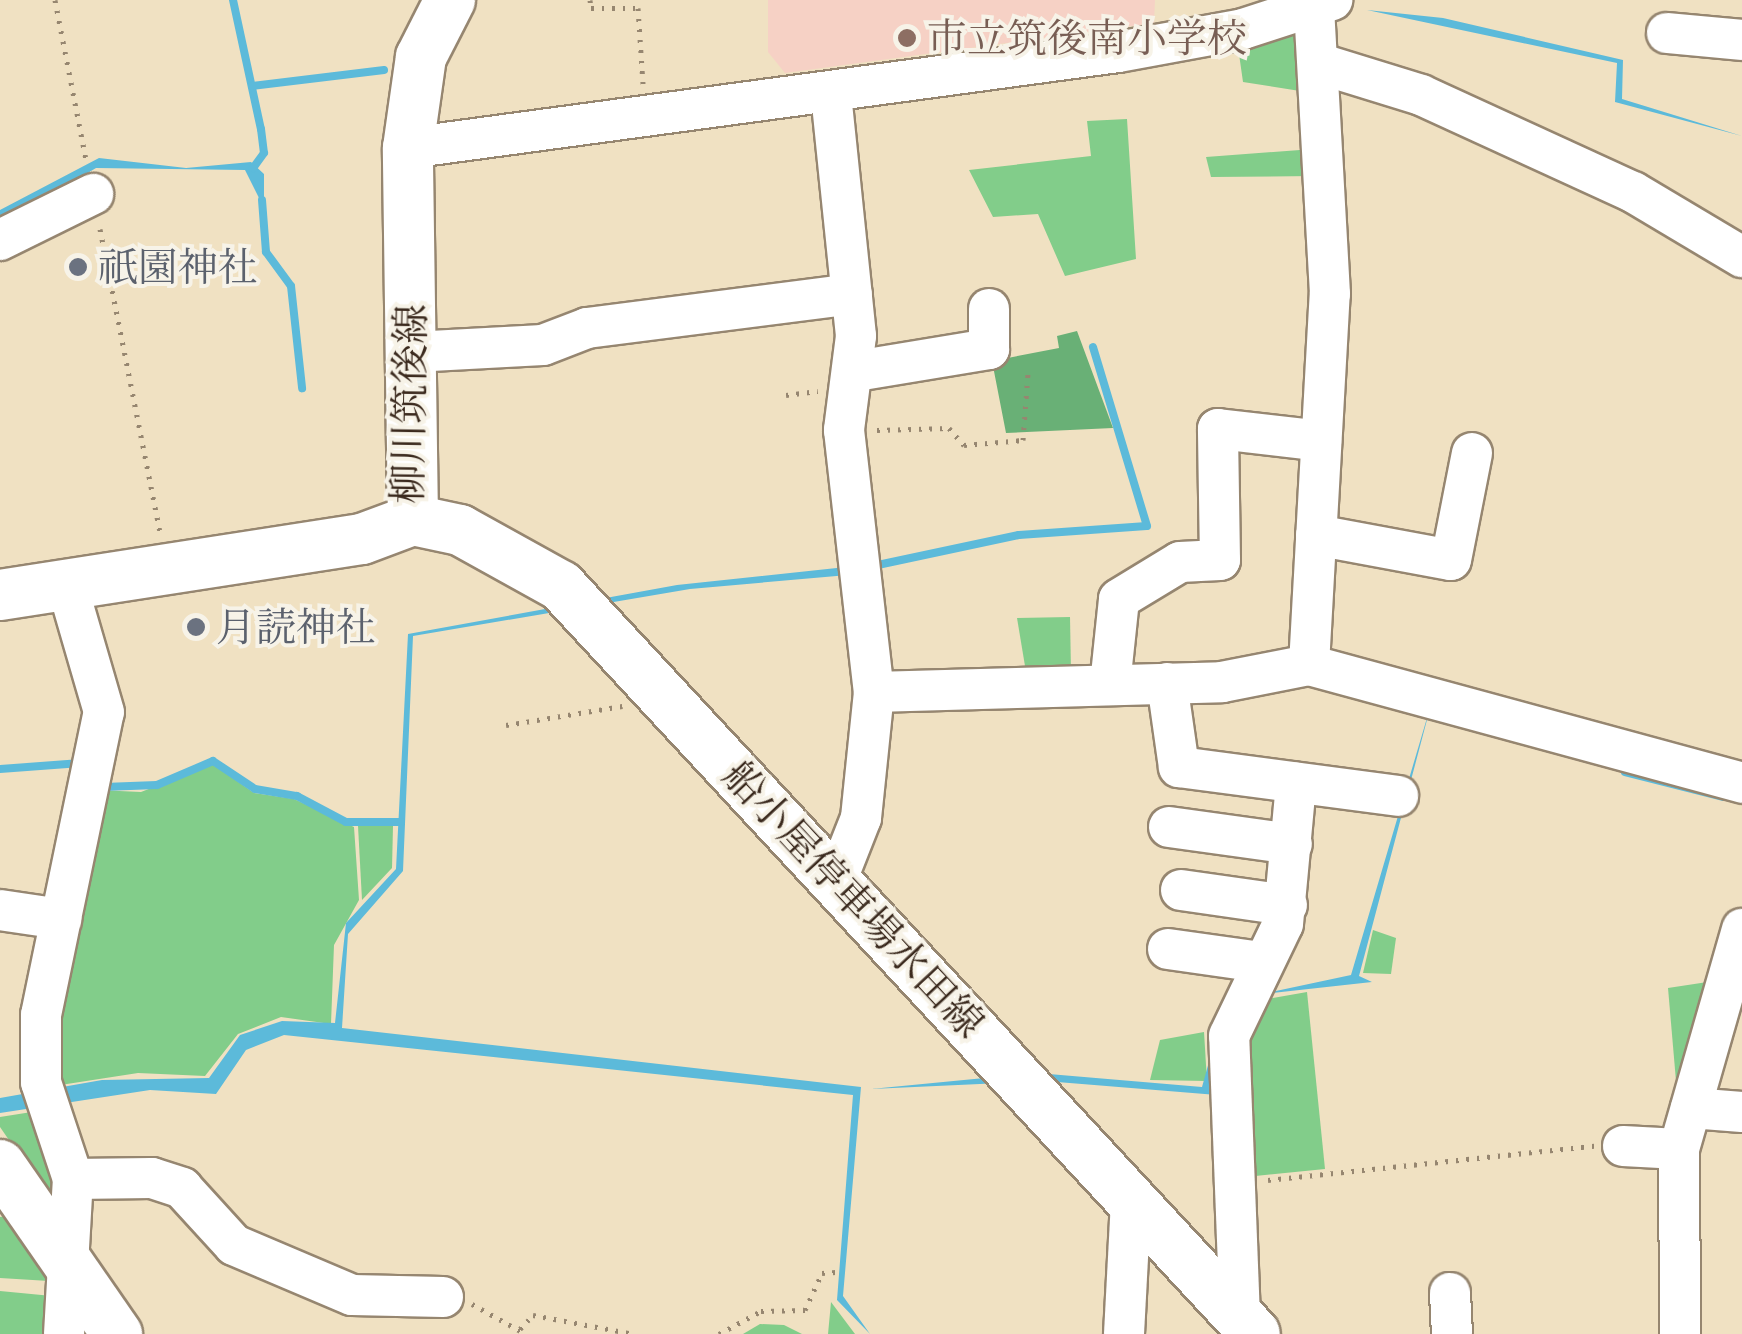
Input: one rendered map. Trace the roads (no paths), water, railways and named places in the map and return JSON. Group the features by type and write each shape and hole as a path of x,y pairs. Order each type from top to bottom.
{"main road":[{"name":"柳川筑後線","path":"0,594 362,539 414,520 408,148 420,57 450,0"},
{"name":"船小屋停車場水田線","path":"414,520 460,530 561,586 1248,1326"},
{"path":"0,1165 117,1334"}],"street":[{"path":"408,148 832,94 1243,29 1323,3 1321,64 1330,294 1309,665"},
{"path":"1666,33 1742,40"},
{"path":"1321,64 1422,96 1633,192 1742,257"},
{"path":"832,94 856,371 844,430 874,692 861,818 837,879"},
{"path":"0,240 93,194"},
{"path":"412,352 544,345 587,328 852,294"},
{"path":"856,371 990,349 989,309"},
{"path":"1110,685 1119,599 1180,562 1220,560 1218,429 1320,442"},
{"path":"1316,535 1451,560 1472,453"},
{"path":"64,1334 73,1179 46,1100 41,1015 104,712 67,584"},
{"path":"874,692 1168,683 1309,665 1434,692 1710,782 1742,783"},
{"path":"1168,683 1178,768 1398,796"},
{"path":"1248,1326 1235,1184 1229,1036 1287,905 1296,784"},
{"path":"1169,827 1292,844"},
{"path":"1181,890 1287,905"},
{"path":"0,910 61,920"},
{"path":"1680,1334 1679,1149 1742,929"},
{"path":"1168,949 1261,962"},
{"path":"1691,1108 1742,1112"},
{"path":"1623,1146 1679,1149"},
{"path":"73,1179 152,1178 182,1188 250,1254 352,1295 442,1296"},
{"path":"1124,1334 1130,1198"},
{"path":"1450,1293 1452,1334"}],"water":[{"path":"1367,10 1443,18 1623,60 1622,99 1742,136 1615,102 1617,63"},
{"path":"99,158 186,168 251,162 264,174 264,208 245,170 96,168 0,225 0,210"},
{"path":"846,567 848,575 690,589 413,636 403,871 348,934 342,1028 861,1087 843,1296 870,1334 837,1300 853,1095 284,1035 246,1050 216,1094 150,1090 0,1113 0,1098 102,1080 209,1078 240,1035 282,1021 335,1023 346,923 396,869 408,634 677,585"},
{"path":"1432,701 1359,976 1372,982 1262,994 1351,975"},
{"path":"1215,1040 1217,1095 1045,1081 871,1089 1037,1073 1202,1087"}],"waterway":[{"path":"233,0 264,153 253,168"},
{"path":"252,86 384,70"},
{"path":"262,200 266,252 291,286 302,388"},
{"path":"873,566 1019,535 1147,526 1093,347"},
{"path":"104,787 157,785 213,761 255,789 297,796 346,822 401,822"},
{"path":"0,769 81,763"},
{"path":"1625,772 1723,797"}],"place":[{"name":"市立筑後南小学校","path":"907,38"},
{"name":"祇園神社","path":"78,267"},
{"name":"月読神社","path":"196,627"}]}
